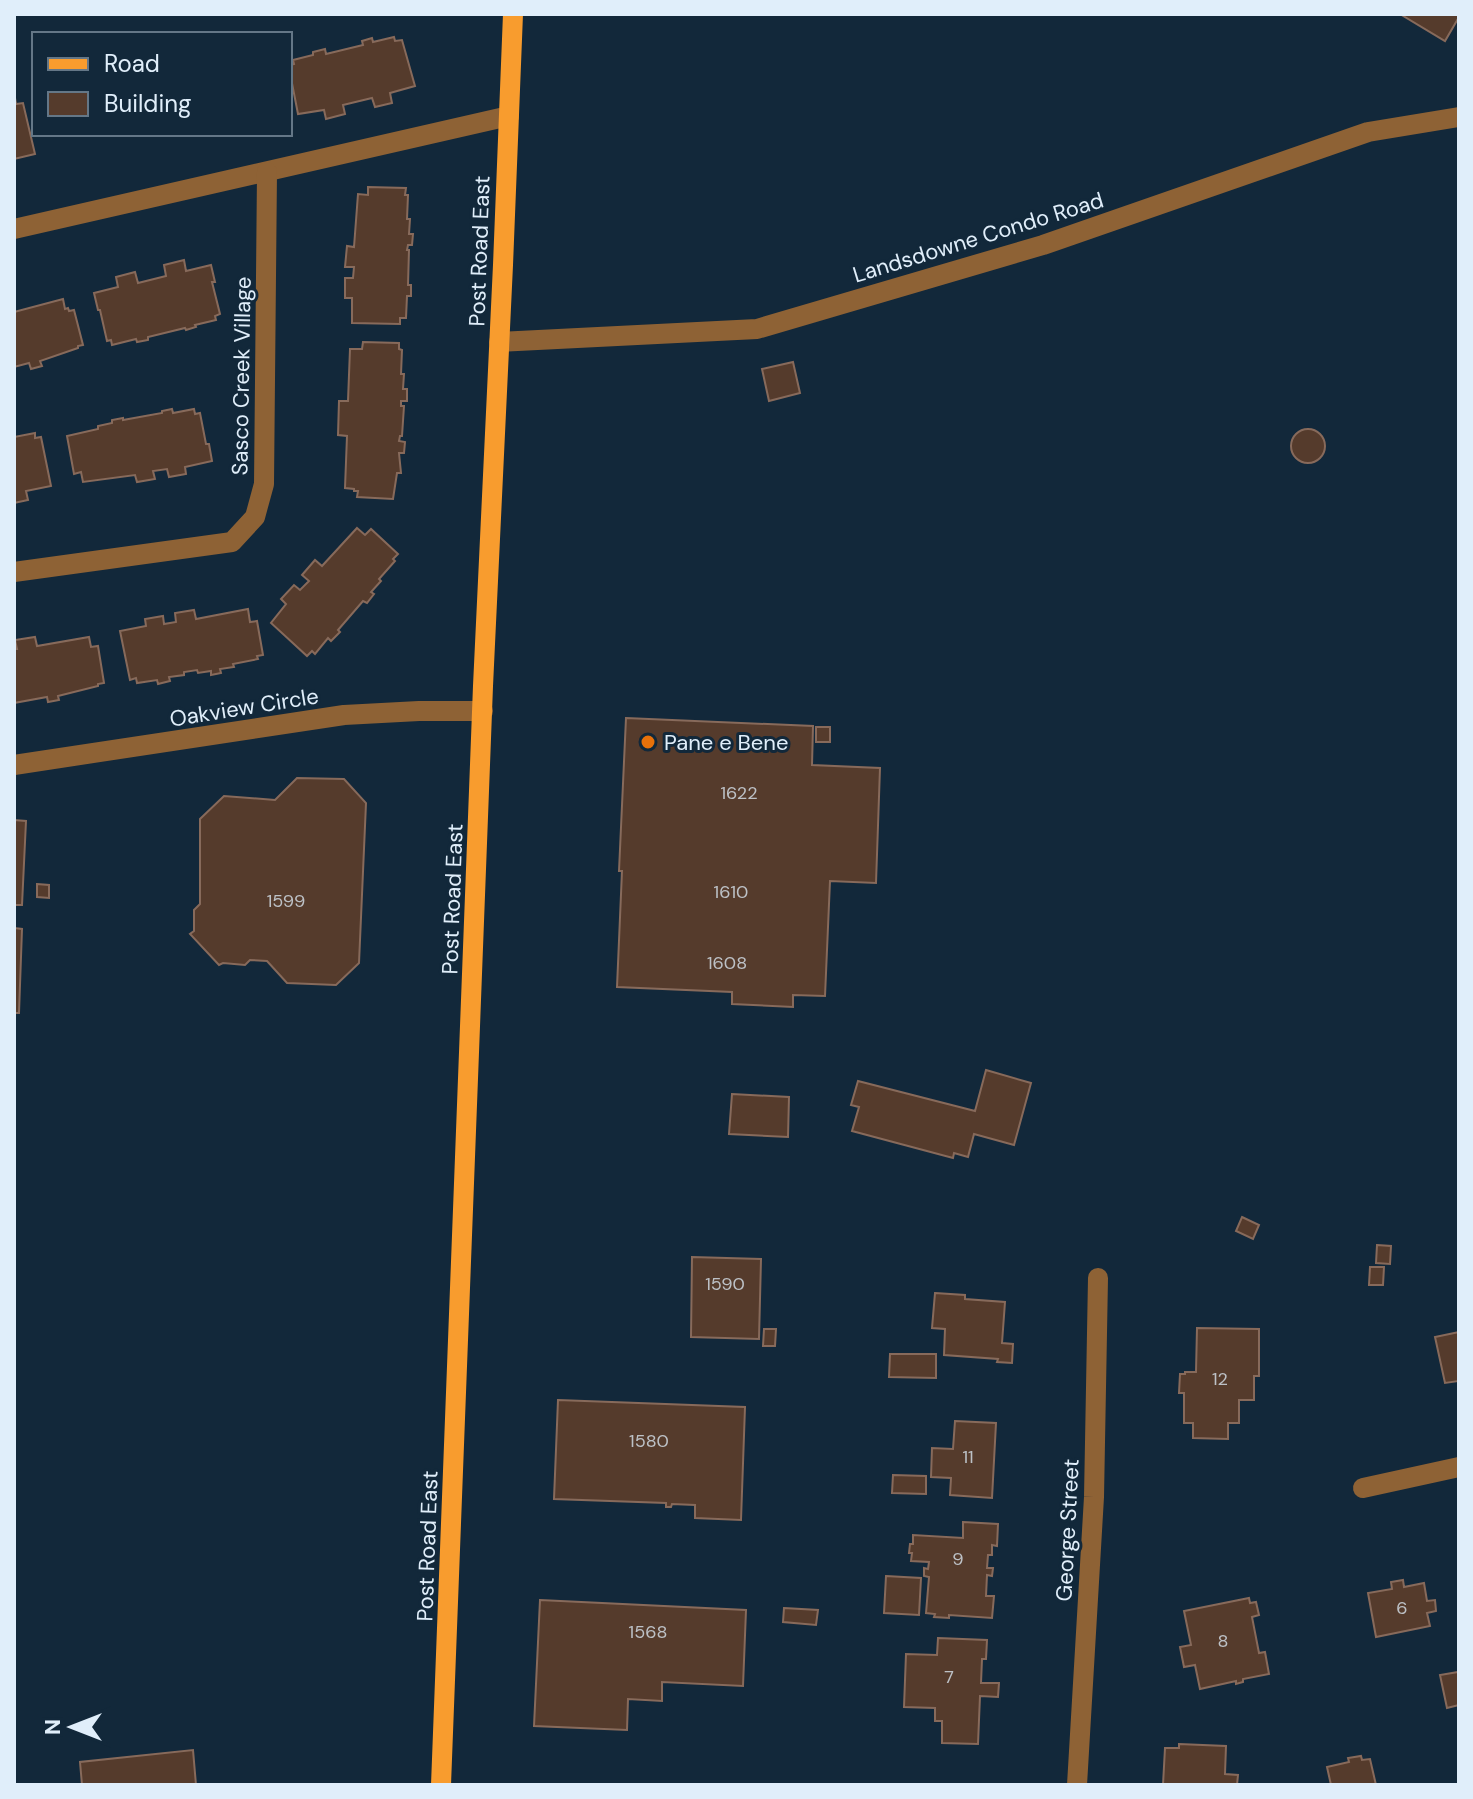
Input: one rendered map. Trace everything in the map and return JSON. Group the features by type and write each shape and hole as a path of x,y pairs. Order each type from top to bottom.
{"main road":[{"name":"Post Road East","path":"441,1785 513,14"}],"street":[{"path":"14,229 509,116"},
{"name":"Landsdowne Condo Road","path":"499,342 757,329 1043,245 1368,132 1459,117"},
{"name":"Sasco Creek Village","path":"14,572 232,542 255,517 264,484 267,172"},
{"name":"Oakview Circle","path":"14,765 344,715 483,711"},
{"name":"George Street","path":"1077,1785 1094,1497 1098,1278"},
{"path":"1363,1488 1459,1467"}],"building":[{"path":"1400,14 1459,14 1459,17 1445,41"},
{"path":"394,37 395,41 402,40 415,86 390,93 392,103 375,107 372,98 343,105 345,114 326,119 324,110 298,114 292,83 293,60 325,49 326,54 363,45 362,41 372,38 373,42"},
{"path":"14,92 16,104 23,103 35,154 14,159"},
{"path":"368,187 406,188 405,195 408,195 407,219 410,219 409,234 413,234 412,245 408,245 407,250 411,296 407,296 406,318 400,318 400,324 352,323 352,298 345,298 345,278 353,278 354,267 345,267 347,246 354,247 358,194 368,195"},
{"path":"184,260 186,271 211,265 220,314 215,316 216,320 186,330 148,337 148,340 137,342 136,339 112,345 111,340 107,341 94,293 118,287 116,277 135,272 138,283 166,276 164,265"},
{"path":"63,299 65,309 74,310 83,345 40,361 42,366 31,369 29,363 14,367 14,312"},
{"path":"363,342 399,343 402,350 401,374 404,374 403,389 407,389 407,401 401,401 401,406 404,406 399,441 405,442 404,453 399,453 401,473 397,473 393,499 357,497 358,491 345,488 347,436 338,435 339,401 348,401 350,349 362,349"},
{"path":"793,362 800,393 769,401 762,369"},
{"path":"172,409 173,413 194,409 195,414 200,413 212,461 185,467 186,474 169,477 167,469 153,471 155,479 137,482 135,475 83,482 81,472 74,474 67,436 98,429 98,426 112,423 112,420"},
{"path":"1308,429 1320,434 1325,446 1320,458 1308,463 1296,458 1291,446 1296,434"},
{"path":"35,433 35,438 41,437 51,486 26,491 28,500 14,503 14,437"},
{"path":"357,528 365,535 371,529 398,554 379,579 381,581 371,592 374,594 367,603 363,601 331,641 328,638 315,654 312,651 307,656 271,623 286,604 281,599 294,585 300,590 309,581 302,575 315,560 322,566"},
{"path":"248,609 250,622 257,621 263,655 257,656 258,659 233,664 234,667 220,669 221,673 211,675 211,671 184,672 184,675 169,677 170,681 158,684 157,680 137,683 136,678 130,680 120,631 146,626 145,619 163,616 164,624 176,622 175,613 194,610 196,619"},
{"path":"35,637 37,646 89,637 91,647 98,646 104,683 58,696 59,700 48,702 47,697 14,703 15,640"},
{"path":"626,718 813,726 812,765 880,768 876,883 830,881 825,996 793,995 793,1007 732,1004 732,992 617,987"},
{"path":"816,727 830,727 830,742 816,742"},
{"path":"297,778 344,779 366,803 359,963 336,985 287,983 267,961 250,960 245,965 219,965 190,934 194,931 194,910 200,904 200,819 224,796 275,800"},
{"path":"14,820 26,821 22,905 14,905"},
{"path":"37,884 49,885 49,898 37,897"},
{"path":"14,928 22,929 19,1013 14,1013"},
{"path":"986,1070 1031,1083 1014,1145 974,1134 968,1157 954,1153 953,1158 852,1131 859,1107 851,1105 858,1081 975,1111"},
{"path":"732,1094 789,1097 788,1137 729,1134"},
{"path":"1242,1217 1259,1225 1253,1239 1236,1231"},
{"path":"1377,1245 1391,1246 1390,1264 1376,1263"},
{"path":"692,1257 761,1259 759,1339 691,1337"},
{"path":"1370,1267 1384,1267 1383,1285 1369,1285"},
{"path":"935,1293 1005,1302 1002,1343 1013,1344 1012,1363 944,1355 945,1329 932,1328"},
{"path":"1197,1328 1259,1329 1259,1376 1254,1376 1254,1400 1239,1400 1239,1423 1228,1423 1228,1439 1193,1438 1193,1423 1184,1423 1184,1393 1179,1393 1180,1374 1196,1372"},
{"path":"764,1329 776,1329 775,1346 763,1346"},
{"path":"1459,1332 1459,1381 1445,1383 1435,1337"},
{"path":"890,1354 936,1354 936,1378 889,1377"},
{"path":"558,1400 745,1407 741,1520 695,1518 695,1505 672,1504 666,1507 666,1503 554,1499"},
{"path":"955,1421 996,1423 992,1498 950,1495 951,1478 931,1477 932,1448 953,1449"},
{"path":"893,1475 926,1476 926,1494 892,1493"},
{"path":"963,1522 998,1524 997,1546 992,1545 987,1568 993,1568 992,1576 987,1575 986,1596 994,1596 992,1618 934,1617 935,1614 926,1613 929,1577 924,1576 924,1568 928,1569 929,1562 911,1561 912,1553 909,1553 913,1535 963,1538"},
{"path":"886,1576 921,1578 919,1615 884,1613"},
{"path":"1403,1580 1404,1587 1424,1583 1427,1601 1435,1600 1436,1611 1427,1613 1430,1626 1376,1637 1368,1593 1392,1589 1391,1582"},
{"path":"1249,1598 1250,1603 1256,1602 1259,1615 1252,1617 1259,1653 1265,1652 1269,1674 1243,1679 1243,1682 1236,1684 1236,1681 1200,1689 1195,1665 1184,1667 1180,1647 1191,1645 1184,1611"},
{"path":"540,1600 746,1610 743,1686 662,1682 662,1701 628,1699 627,1730 534,1726"},
{"path":"784,1608 818,1610 816,1625 783,1622"},
{"path":"938,1638 987,1640 981,1683 999,1683 998,1697 980,1696 978,1744 942,1743 942,1721 935,1721 935,1708 904,1707 906,1654 937,1655"},
{"path":"1458,1672 1459,1705 1447,1708 1440,1675"},
{"path":"1179,1744 1226,1746 1225,1774 1238,1775 1237,1785 1163,1785 1165,1748 1179,1748"},
{"path":"193,1750 196,1785 82,1785 80,1762"},
{"path":"1361,1756 1362,1760 1370,1759 1376,1785 1331,1785 1327,1767"}],"place":[{"name":"Pane e Bene","path":"648,742"}]}
